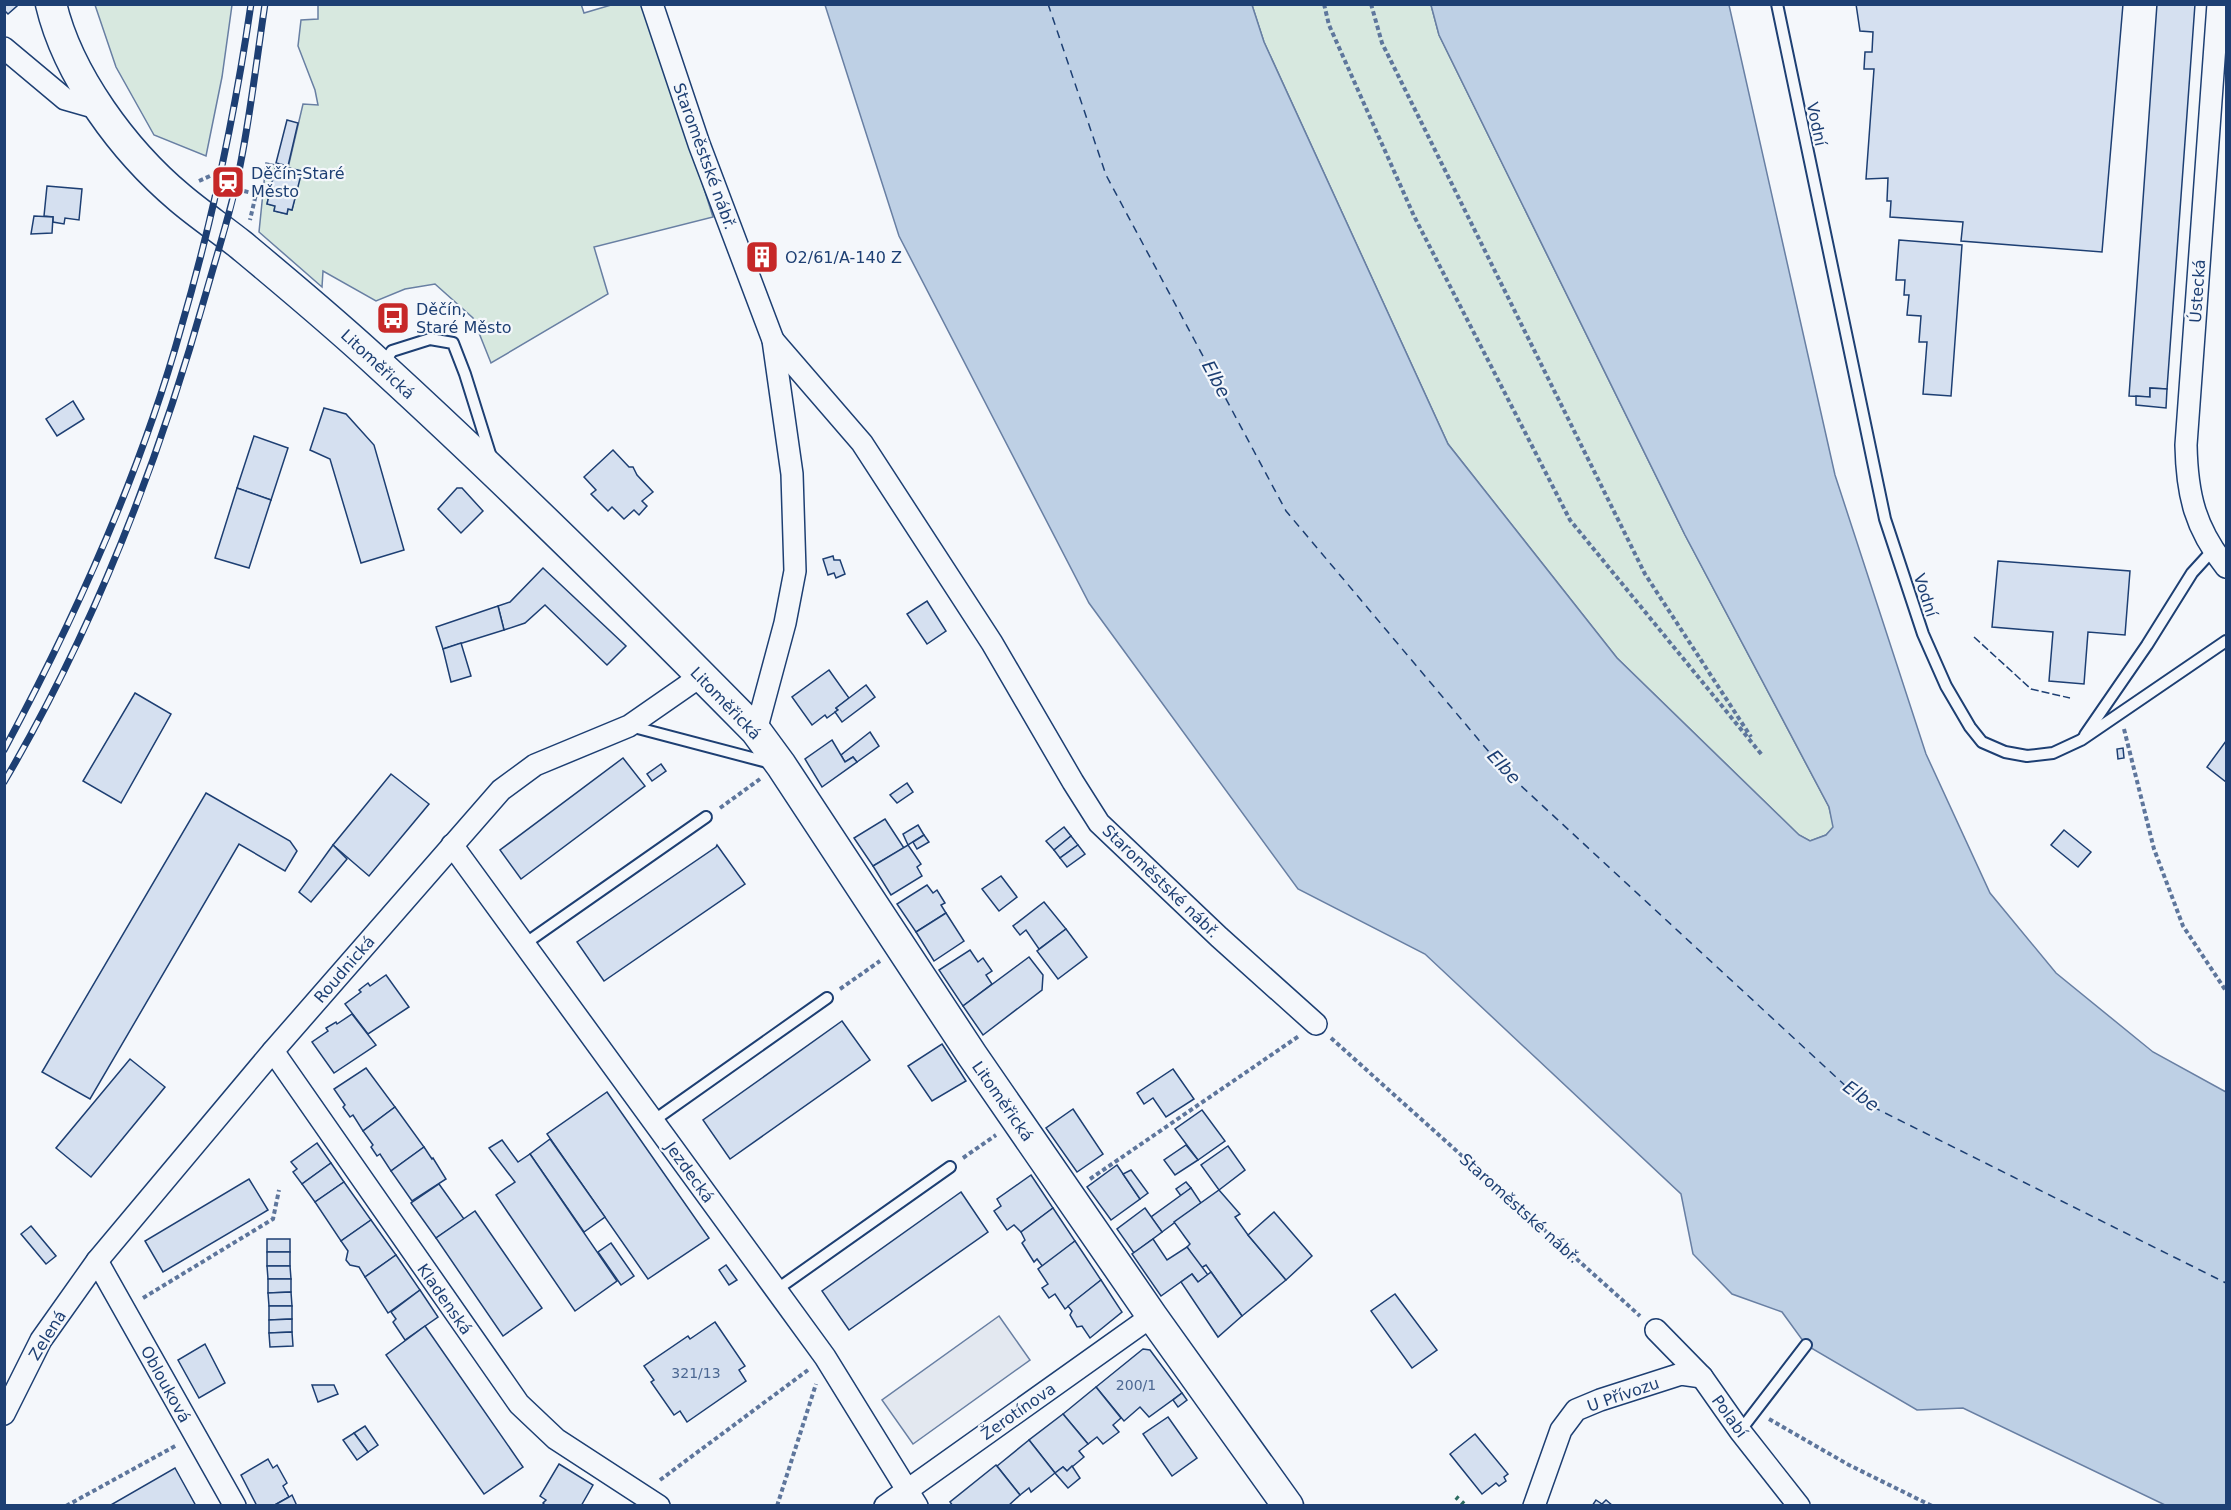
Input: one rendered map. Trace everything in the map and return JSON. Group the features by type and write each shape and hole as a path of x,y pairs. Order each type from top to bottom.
{"main road":[{"name":"Litoměřická","path":"51,4 71,61 100,109 136,154 179,197 251,254 381,366 496,474 756,731 1016,1120 1287,1506"}],"street":[{"name":"Staroměstské nábř.","path":"652,4 699,144 773,340 792,474 795,571 785,622 756,731"},
{"name":"Ústecká","path":"2218,4 2186,445 2191,500 2199,524 2213,550 2226,567"},
{"path":"4,48 64,99 100,109"},
{"name":"Staroměstské nábř.","path":"773,340 862,443 992,643 1073,782 1100,823 1219,937 1316,1024"},
{"name":"Roudnická","path":"98,1262 273,1051 501,790 535,765 630,726 701,676"},
{"name":"Jezdecká","path":"452,845 825,1357 912,1498"},
{"name":"Kladenská","path":"273,1051 519,1404 556,1439 650,1500"},
{"name":"Zelená","path":"4,1414 40,1340 98,1262"},
{"name":"Oblouková","path":"98,1262 235,1506"},
{"name":"Žerotínova","path":"885,1506 912,1498 1152,1316"},
{"name":"Polabí","path":"1656,1330 1702,1377 1740,1431 1799,1506"},
{"name":"U Přívozu","path":"1534,1506 1561,1430 1576,1410 1682,1374 1702,1377"}],"lane":[{"name":"Vodní","path":"1777,4 1885,519 1923,634 1946,686 1970,727 1982,742 2005,752 2027,756 2053,753 2081,741 2226,641"},
{"path":"381,366 392,351 430,339 453,343 496,474"},
{"path":"2081,741 2147,645 2192,573 2213,550"},
{"path":"630,726 780,765"},
{"path":"523,945 706,817"},
{"path":"653,1121 827,998"},
{"path":"777,1290 950,1167"},
{"path":"1740,1431 1806,1345"}],"path":[{"path":"1324,4 1329,26 1414,216 1570,520 1762,755 1645,574 1382,43 1371,4"},
{"path":"2120,714 2154,849 2183,926 2226,991"},
{"path":"706,817 780,765"},
{"path":"827,998 900,946"},
{"path":"1068,1194 1316,1024"},
{"name":"Staroměstské nábř.","path":"1316,1024 1656,1330"},
{"path":"950,1167 1016,1120"},
{"path":"140,1300 273,1219 279,1190"},
{"path":"650,1500 825,1357"},
{"path":"777,1506 825,1357"},
{"path":"1755,1412 1849,1465 1932,1506"},
{"path":"66,1506 194,1436"}],"shaded area":[{"path":"318,4 581,4 584,13 611,5 646,5 713,217 594,247 608,294 491,363 473,318 435,284 405,289 376,301 323,271 322,287 259,232 266,163 276,165 267,204 275,206 274,211 287,214 288,209 292,210 301,171 288,168 303,104 318,105 315,90 298,46 301,20 318,19"},
{"path":"95,5 232,5 222,77 206,156 154,135 116,67"},
{"path":"1252,5 1431,5 1439,35 1685,535 1829,807 1834,827 1826,835 1810,841 1799,835 1617,658 1448,444 1264,42"},
{"path":"999,1316 1030,1360 913,1444 882,1400"}],"water":[{"name":"Elbe","path":"825,5 1252,5 1264,42 1448,444 1617,658 1799,835 1810,841 1826,835 1833,827 1829,807 1685,535 1439,35 1431,5 1729,5 1835,475 1926,754 1990,893 2056,973 2153,1052 2226,1092 2226,1505 2165,1505 1963,1408 1917,1410 1806,1345 1782,1312 1732,1294 1693,1254 1681,1194 1425,954 1298,889 1089,603 899,236"}],"building":[{"path":"6,4 17,6 8,14 4,10"},
{"path":"1856,4 2123,4 2102,252 1961,241 1963,222 1890,217 1891,201 1887,201 1888,178 1866,179 1874,69 1864,69 1865,52 1872,52 1873,32 1860,31"},
{"path":"2157,4 2195,4 2167,389 2150,388 2150,397 2129,396"},
{"path":"287,120 298,123 288,166 276,163"},
{"path":"276,165 302,171 292,210 288,209 287,214 274,211 275,206 267,204"},
{"path":"47,186 82,189 79,220 65,218 64,224 53,222 53,217 44,216"},
{"path":"34,216 53,217 52,233 31,234"},
{"path":"1899,240 1962,245 1951,396 1923,394 1927,342 1919,342 1921,316 1907,315 1909,295 1904,295 1905,280 1896,280"},
{"name":"O2/61/A-140 Z","path":"764,243 767,243 771,261 775,267 769,266 762,270 757,266 753,253 756,247 763,247"},
{"path":"2150,388 2167,389 2166,408 2136,405 2136,396 2150,397"},
{"path":"73,401 84,419 57,436 46,419"},
{"path":"324,408 346,414 374,445 404,550 361,563 330,459 310,450"},
{"path":"254,436 288,448 271,500 237,488"},
{"path":"613,450 629,467 633,467 637,475 653,492 642,501 647,506 639,515 634,510 624,519 612,507 608,511 591,494 596,490 584,477"},
{"path":"237,488 271,500 249,568 215,558"},
{"path":"457,488 462,488 483,511 461,533 438,509"},
{"path":"833,556 834,560 840,560 845,574 836,578 834,573 828,575 823,559"},
{"path":"1998,561 2130,571 2125,635 2088,632 2084,684 2049,681 2053,632 1992,627"},
{"path":"543,568 626,646 607,665 545,605 525,623 504,630 498,606 510,602"},
{"path":"927,601 946,631 927,644 907,614"},
{"path":"498,606 504,630 443,649 436,627"},
{"path":"461,643 471,676 451,682 443,649"},
{"path":"829,670 849,698 836,708 838,710 827,718 825,715 812,725 792,697"},
{"path":"866,685 875,697 842,722 835,712 838,710 836,708"},
{"path":"135,693 171,714 121,803 83,781"},
{"path":"870,732 879,746 857,762 853,757 845,762 841,755"},
{"path":"832,740 845,762 853,757 857,762 822,787 805,759"},
{"path":"2226,741 2226,782 2207,767"},
{"path":"2123,748 2124,758 2118,759 2117,749"},
{"path":"623,758 645,786 521,879 500,850"},
{"path":"661,764 666,771 652,781 647,774"},
{"path":"391,774 429,804 369,876 333,845"},
{"path":"907,783 913,792 897,803 890,795"},
{"path":"206,793 290,841 297,851 285,871 239,844 90,1099 42,1072"},
{"path":"885,819 904,848 873,866 854,838"},
{"path":"918,825 924,835 908,845 903,834"},
{"path":"1064,827 1071,836 1054,850 1046,841"},
{"path":"2064,830 2091,852 2078,867 2051,845"},
{"path":"924,835 929,842 917,849 913,842"},
{"path":"1071,836 1078,845 1060,858 1054,850"},
{"path":"333,845 347,859 311,902 299,892"},
{"path":"717,845 745,884 604,981 577,942"},
{"path":"908,845 921,864 917,867 922,876 891,895 873,866"},
{"path":"1078,845 1085,854 1067,867 1060,858"},
{"path":"1001,876 1017,897 999,911 982,889"},
{"path":"927,885 933,893 937,890 945,903 941,905 946,913 916,932 897,904"},
{"path":"1044,902 1066,929 1039,949 1026,930 1020,935 1013,926"},
{"path":"946,913 964,941 934,961 916,932"},
{"path":"1066,929 1087,957 1058,979 1037,951"},
{"path":"970,950 978,962 983,958 992,971 986,975 992,984 963,1006 939,970"},
{"path":"1029,957 1043,975 1042,990 983,1035 963,1006"},
{"path":"386,975 409,1007 368,1034 345,1004 361,992 359,990 368,983 370,986"},
{"path":"352,1014 376,1045 334,1073 312,1042 328,1031 326,1028"},
{"path":"842,1021 870,1060 730,1159 703,1120"},
{"path":"942,1044 966,1081 932,1101 908,1066"},
{"path":"130,1059 165,1087 91,1177 56,1148"},
{"path":"366,1068 395,1107 363,1131 353,1115 350,1117 343,1107 345,1105 334,1089"},
{"path":"1173,1069 1194,1099 1166,1117 1153,1098 1144,1104 1137,1093"},
{"path":"607,1092 709,1238 648,1279 547,1134"},
{"path":"395,1107 424,1147 391,1171 380,1154 377,1156 371,1147 373,1145 363,1131"},
{"path":"1073,1109 1103,1154 1077,1172 1046,1128"},
{"path":"1202,1110 1225,1141 1198,1160 1175,1129"},
{"path":"550,1139 605,1217 584,1232 530,1154"},
{"path":"502,1140 518,1162 530,1154 617,1281 575,1311 496,1195 515,1182 489,1148"},
{"path":"317,1143 331,1163 302,1184 293,1172 297,1169 291,1162"},
{"path":"1186,1145 1198,1160 1175,1175 1164,1160"},
{"path":"1228,1146 1245,1170 1219,1190 1201,1165"},
{"path":"424,1147 446,1179 412,1201 391,1171"},
{"path":"331,1163 344,1182 315,1202 302,1184"},
{"path":"1117,1165 1140,1199 1111,1220 1087,1187"},
{"path":"1131,1170 1148,1193 1140,1199 1123,1174"},
{"path":"1031,1175 1053,1208 1021,1232 1014,1225 1007,1230 994,1211 1001,1206 997,1199"},
{"path":"249,1179 268,1210 163,1272 145,1241"},
{"path":"344,1182 371,1220 341,1241 315,1202"},
{"path":"1186,1182 1191,1188 1181,1196 1176,1189"},
{"path":"439,1184 464,1219 436,1238 411,1203"},
{"path":"1191,1188 1201,1203 1162,1232 1151,1217"},
{"path":"1219,1190 1240,1214 1235,1217 1248,1235 1286,1280 1242,1316 1206,1265 1201,1268 1187,1247 1190,1244 1174,1222"},
{"path":"961,1192 988,1232 849,1330 822,1291"},
{"path":"1053,1208 1075,1241 1043,1267 1037,1259 1034,1262 1022,1243 1025,1240 1021,1232"},
{"path":"1145,1208 1162,1232 1134,1253 1117,1229"},
{"path":"475,1211 542,1308 503,1336 436,1238"},
{"path":"1274,1212 1312,1256 1286,1280 1248,1235"},
{"path":"371,1220 396,1255 365,1277 359,1267 350,1265 346,1260 348,1251 341,1241"},
{"path":"31,1226 56,1256 46,1264 21,1234"},
{"path":"267,1239 290,1239 290,1252 267,1252"},
{"path":"1153,1239 1167,1260 1187,1247 1208,1275 1198,1282 1192,1274 1161,1296 1132,1254"},
{"path":"1075,1241 1101,1280 1065,1309 1055,1294 1049,1298 1042,1288 1048,1284 1038,1269"},
{"path":"611,1243 634,1276 621,1285 598,1252"},
{"path":"267,1252 290,1252 290,1266 267,1266"},
{"path":"396,1255 420,1290 388,1313 365,1277"},
{"path":"726,1265 737,1280 729,1285 719,1270"},
{"path":"267,1266 290,1266 291,1279 268,1279"},
{"path":"1211,1272 1242,1316 1218,1337 1181,1282 1192,1274 1198,1282"},
{"path":"268,1279 291,1279 291,1292 268,1293"},
{"path":"1101,1280 1122,1312 1090,1338 1082,1326 1077,1327 1068,1306"},
{"path":"420,1290 438,1317 405,1340 393,1322 396,1319 391,1312"},
{"path":"291,1292 292,1306 269,1306 268,1293"},
{"path":"1395,1294 1437,1350 1412,1368 1371,1311"},
{"path":"269,1306 292,1306 292,1319 269,1320"},
{"path":"292,1319 292,1332 269,1333 269,1320"},
{"path":"715,1322 745,1366 739,1370 746,1381 687,1422 680,1411 674,1415 651,1382 654,1380 644,1366 688,1336 690,1339"},
{"path":"425,1326 523,1467 484,1494 386,1355"},
{"path":"292,1332 293,1346 270,1347 269,1333"},
{"path":"205,1344 225,1383 199,1398 178,1360"},
{"path":"1143,1349 1150,1350 1182,1393 1149,1417 1140,1407 1124,1421 1096,1387"},
{"path":"312,1385 334,1385 338,1394 318,1402"},
{"path":"1096,1387 1121,1418 1113,1425 1119,1432 1103,1444 1097,1437 1088,1444 1063,1414"},
{"path":"1182,1393 1187,1400 1178,1407 1173,1400"},
{"path":"1063,1414 1088,1444 1079,1451 1084,1457 1067,1471 1063,1467 1055,1473 1029,1440"},
{"path":"1168,1417 1197,1458 1172,1476 1143,1434"},
{"path":"365,1426 378,1445 368,1452 354,1433"},
{"path":"354,1433 368,1452 357,1460 343,1440"},
{"path":"1475,1434 1508,1474 1504,1477 1506,1481 1499,1486 1496,1483 1482,1494 1450,1454"},
{"path":"1029,1440 1055,1473 1031,1492 1029,1488 1020,1495 997,1466"},
{"path":"268,1459 273,1468 277,1465 287,1483 283,1486 289,1497 273,1506 257,1506 241,1475"},
{"path":"559,1464 593,1485 581,1506 546,1506 543,1503 546,1500 540,1496"},
{"path":"996,1465 1020,1495 1008,1506 953,1506 950,1502"},
{"path":"1072,1466 1080,1478 1068,1488 1055,1473 1063,1467 1067,1471"},
{"path":"175,1468 196,1506 109,1506"},
{"path":"292,1495 297,1506 273,1506 289,1497"},
{"path":"1596,1500 1602,1504 1606,1500 1613,1506 1592,1506"}],"ferry route":[{"path":"1048,4 1106,175 1286,511 1505,771 1863,1102 2226,1283"}],"railway":[{"path":"4,750 56,648 104,544 165,383 213,208 238,86 251,4"},
{"path":"4,782 37,724 95,605 145,483 167,420 234,195 248,122 265,4"}],"hedge":[{"path":"1456,1497 1466,1506"}],"fence":[{"path":"1974,637 2031,689 2070,698"}],"place":[{"name":"Děčín-Staré Město","path":"228,182"},
{"name":"O2/61/A-140 Z","path":"762,257"},
{"name":"Děčín, Staré Město","path":"393,318"}]}
